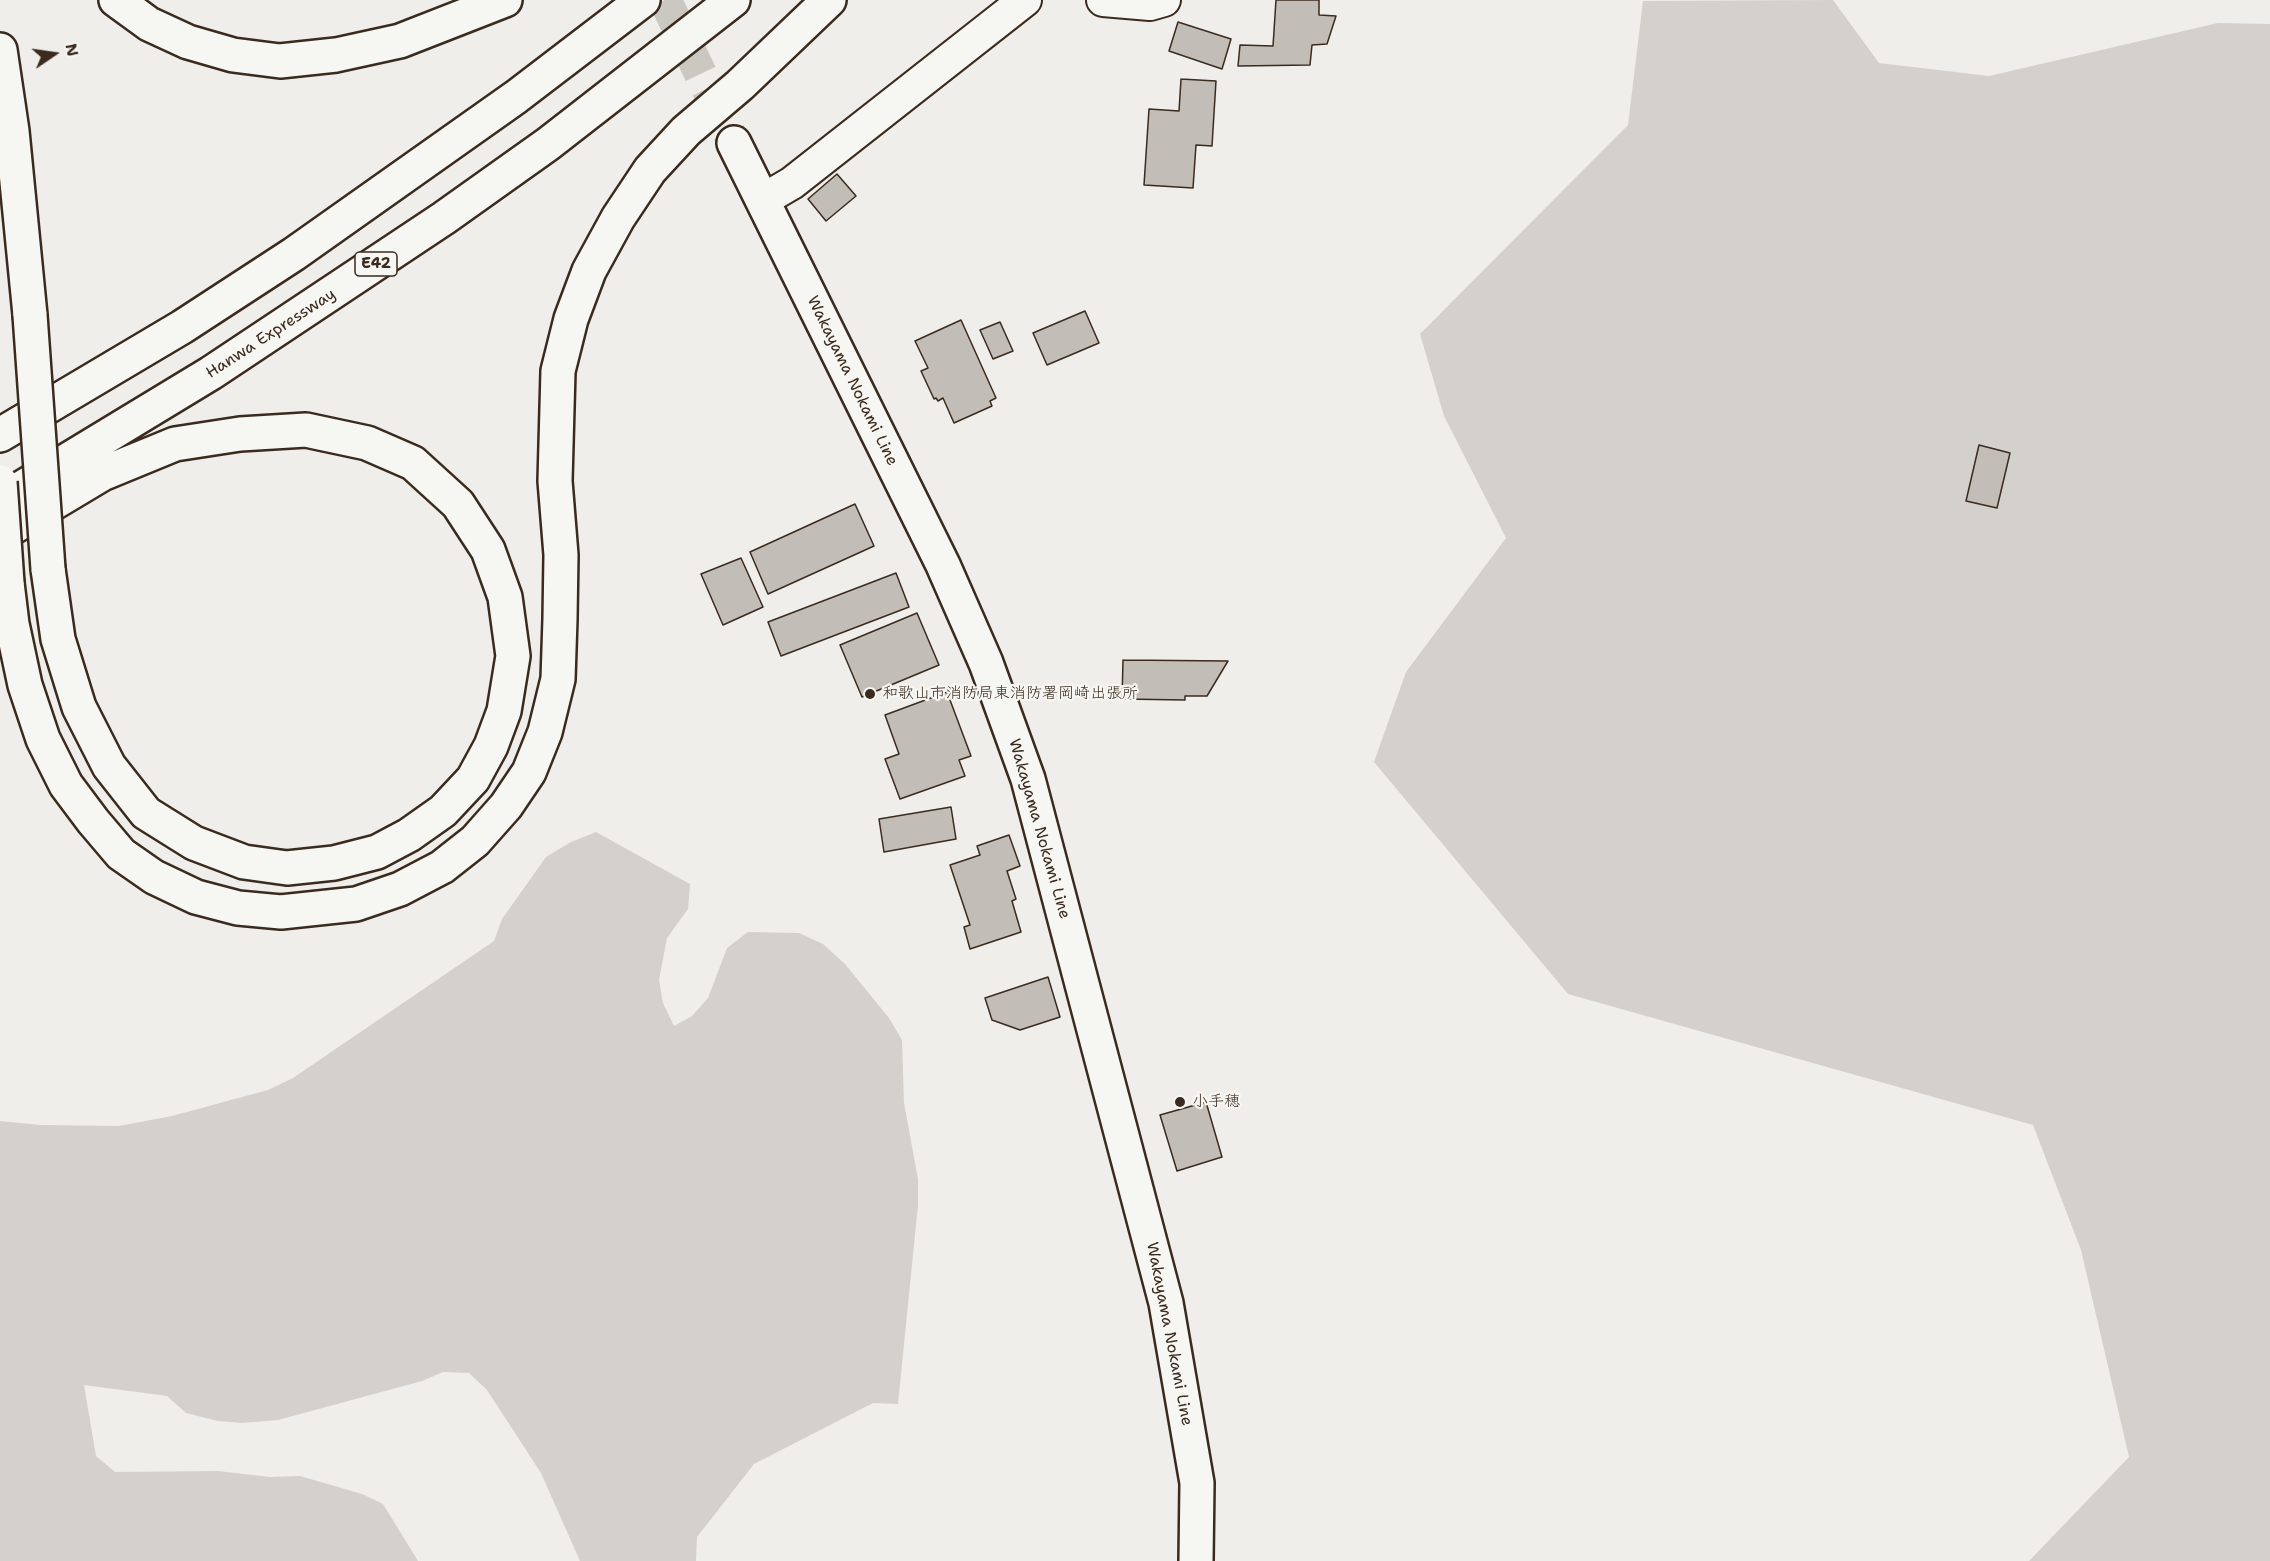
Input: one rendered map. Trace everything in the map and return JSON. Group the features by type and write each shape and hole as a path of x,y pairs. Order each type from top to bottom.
{"main road":[{"path":"116,0 149,24 189,42 233,55 280,61 336,54 400,41 505,0"},
{"path":"0,435 182,327 294,254 487,118 643,0"},
{"name":"Hanwa Expressway","path":"0,501 211,373 414,239 548,144 733,0"},
{"path":"0,482 12,624 25,685 43,739 66,785 121,854 154,877 196,897 238,908 281,912 356,904 400,890 442,867 475,841 506,806 529,772 545,732 558,679 561,619 561,555 555,481 558,371 571,319 589,271 618,218 650,170 686,131 740,85 829,0"},
{"path":"0,50 12,131 30,315 48,569 58,639 79,707 109,766 146,813 194,843 243,862 287,868 334,863 377,852 410,835 443,810 472,779 491,746 504,711 513,656 505,597 488,550 458,504 420,470 412,463 367,442 306,430 240,434 175,444 102,474 0,535"},
{"name":"Wakayama Nokami Line","path":"734,143 943,565 986,663 1028,779 1166,1303 1197,1484 1196,1561"}],"street":[{"path":"763,200 792,183 1025,0"},
{"path":"1103,0 1150,4 1164,0"}],"shaded area":[{"path":"1833,0 1879,63 1989,76 2218,23 2270,24 2270,1561 2029,1561 2129,1457 2081,1250 2033,1125 1568,994 1374,762 1406,672 1506,538 1444,416 1420,334 1628,125 1643,1"},
{"path":"596,832 690,884 688,909 667,938 659,980 663,1003 674,1026 692,1016 708,998 727,948 748,932 799,933 823,944 845,964 889,1018 902,1040 904,1103 918,1179 918,1205 898,1404 873,1403 754,1464 697,1537 696,1561 580,1561 541,1473 487,1390 469,1373 443,1372 422,1381 278,1420 242,1423 218,1421 186,1413 167,1396 84,1385 96,1456 115,1472 218,1471 270,1477 300,1476 362,1494 383,1504 418,1561 0,1561 0,1121 40,1125 119,1126 172,1116 268,1090 293,1078 494,941 502,919 546,857 571,842"}],"building":[{"path":"1276,0 1319,0 1319,15 1336,16 1327,44 1312,45 1310,65 1238,66 1240,45 1273,46"},
{"path":"1178,22 1231,39 1222,69 1169,51"},
{"path":"1181,79 1216,81 1212,146 1196,145 1193,188 1144,185 1149,109 1179,111"},
{"path":"837,174 856,196 826,221 808,199"},
{"path":"1085,311 1099,343 1047,365 1033,333"},
{"path":"961,320 996,398 990,401 992,406 954,423 943,398 938,401 934,399 921,371 928,368 915,341"},
{"path":"1000,322 1013,351 993,359 980,330"},
{"path":"1979,445 2010,453 1997,508 1966,501"},
{"path":"855,504 874,546 768,594 750,552"},
{"path":"741,558 763,607 723,625 701,574"},
{"path":"896,573 909,607 781,656 768,622"},
{"path":"917,613 939,665 862,697 840,645"},
{"path":"1123,660 1228,661 1207,696 1185,696 1185,700 1122,699"},
{"path":"947,692 971,756 959,760 965,776 900,799 885,759 899,754 885,715"},
{"path":"951,807 956,839 884,852 879,819"},
{"path":"1009,835 1020,866 1007,871 1016,899 1012,901 1021,932 970,949 964,927 970,925 950,865 980,855 977,846"},
{"path":"1048,977 1060,1017 1020,1030 992,1020 985,998"},
{"path":"1206,1102 1222,1157 1177,1171 1160,1115"}],"tunnel":[{"path":"665,0 734,143"}],"place":[{"name":"和歌山市消防局東消防署岡崎出張所","path":"870,694"},
{"name":"小手穂","path":"1180,1102"}]}
